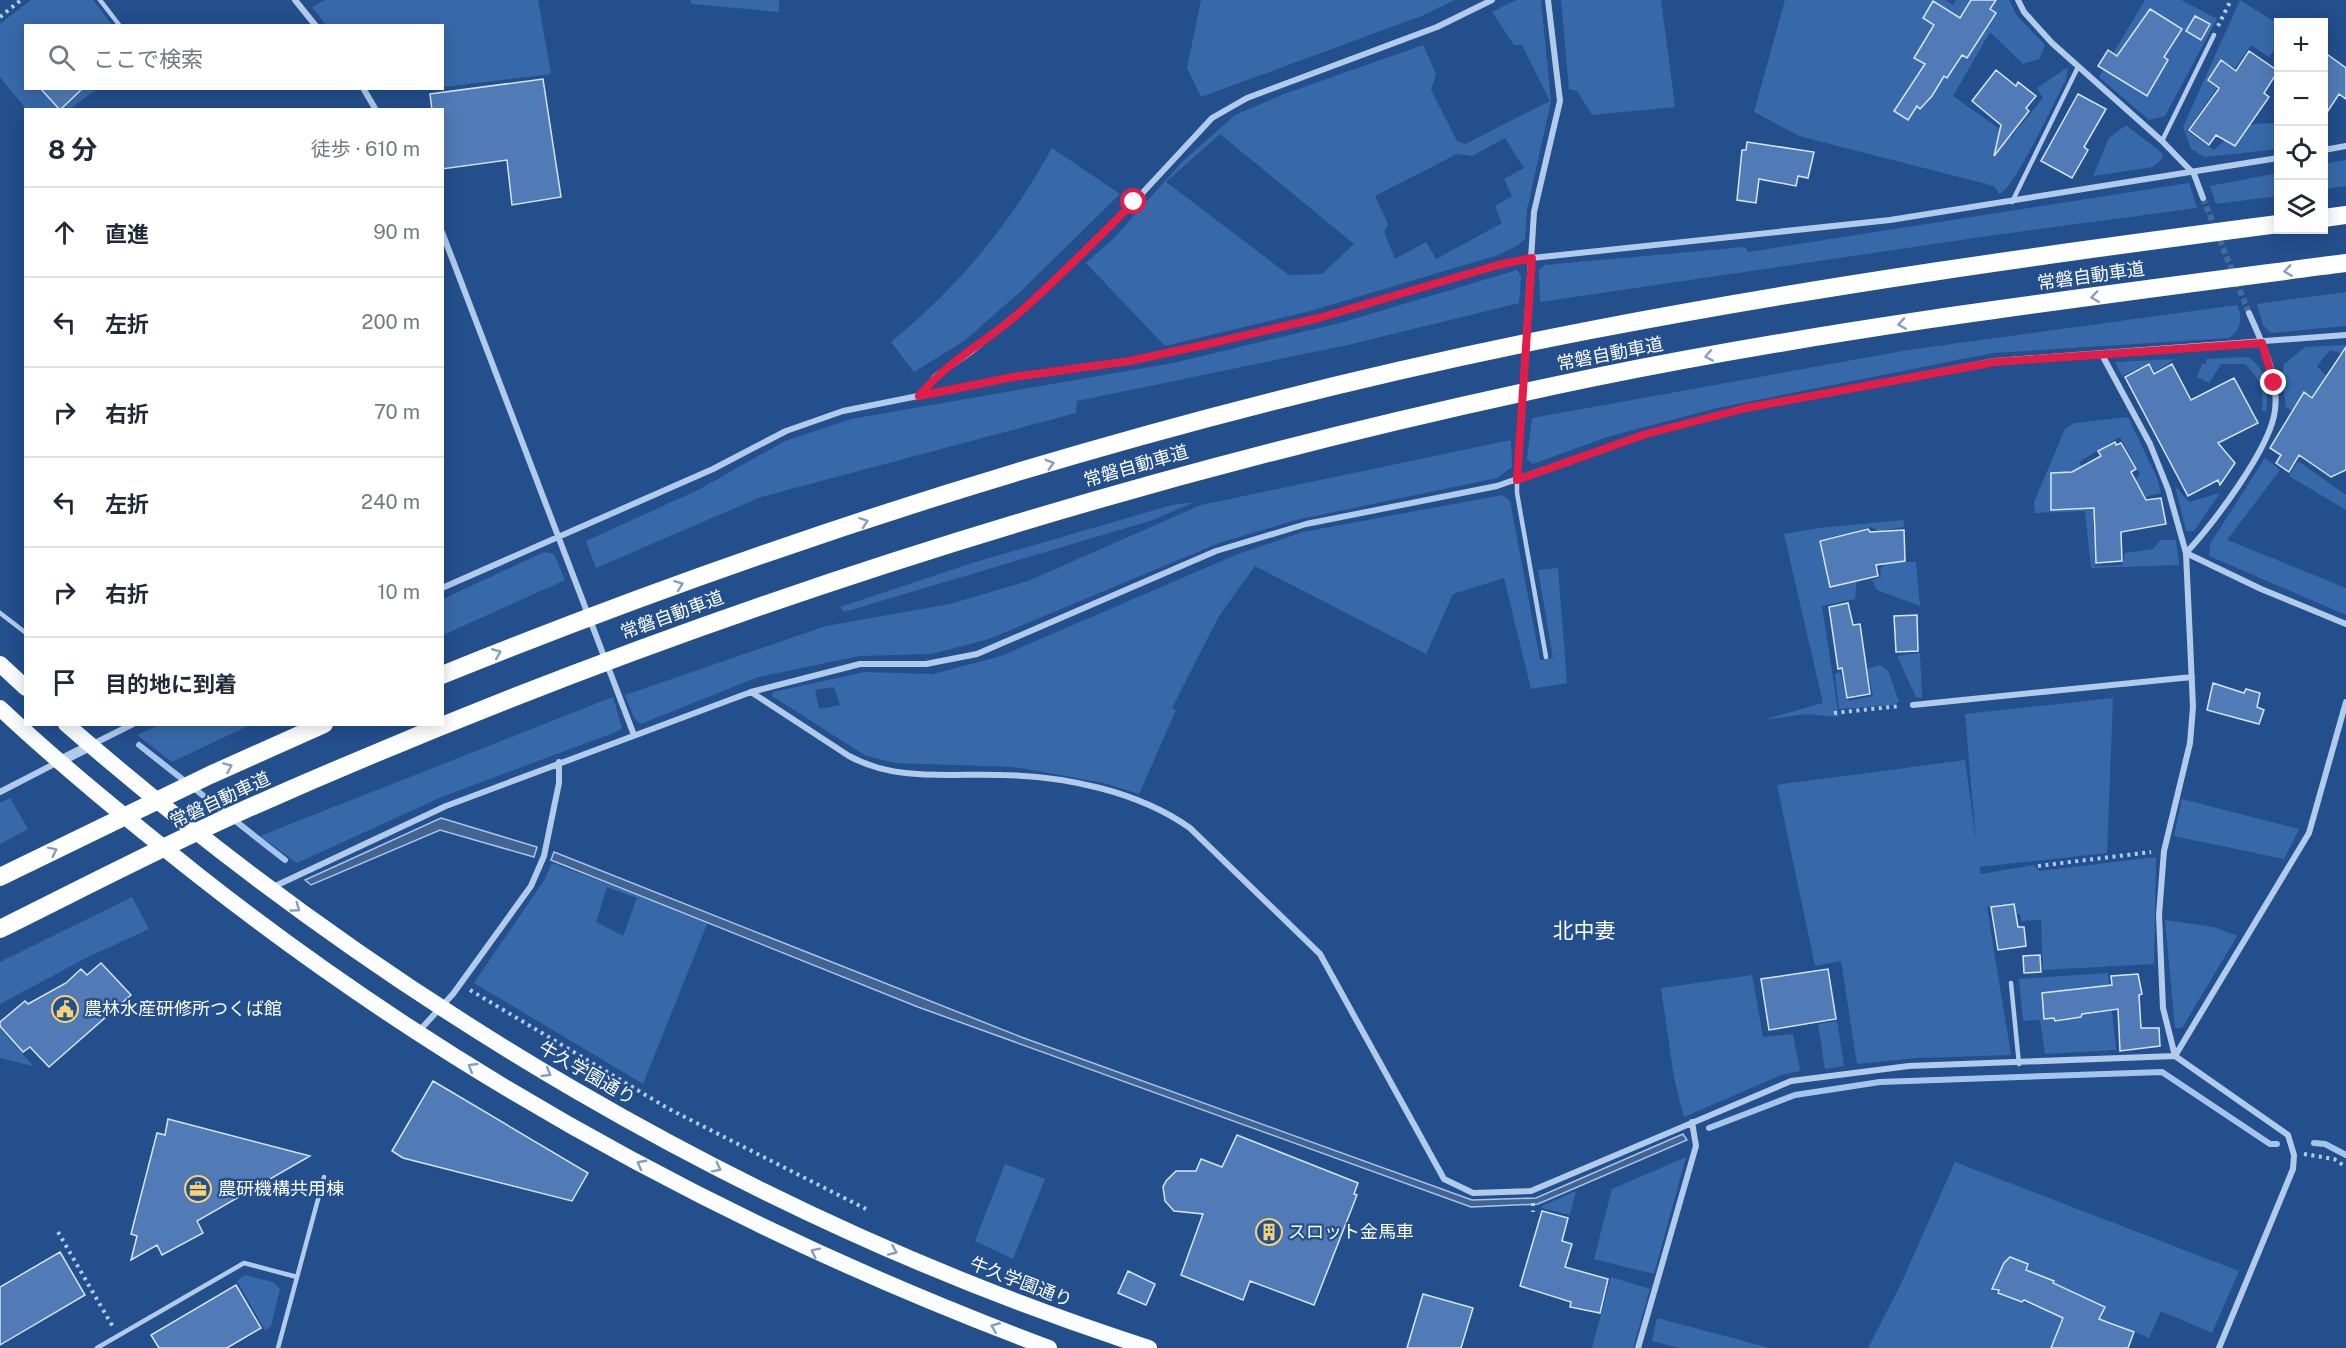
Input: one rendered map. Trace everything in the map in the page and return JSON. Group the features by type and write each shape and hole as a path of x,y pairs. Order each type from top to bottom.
{"highway":[{"path":"2328,217 2346,215"},
{"name":"常磐自動車道","path":"444,674 709,573 925,501 1185,424 1391,373 1588,331 1766,298 1962,266 2274,225"},
{"name":"常磐自動車道","path":"0,930 238,813 552,682 729,616 940,545 1190,472 1419,415 1595,377 1772,344 2346,263"},
{"path":"0,664 24,686"},
{"path":"0,708 58,762 200,876 260,922 417,1033 555,1117 737,1214 833,1260 1049,1348"},
{"name":"牛久学園通り","path":"68,726 120,771 270,889 441,1009 565,1083 688,1152 835,1226 1024,1305 1149,1348"},
{"name":"常磐自動車道","path":"0,877 210,775 320,726"}],"street":[{"path":"295,0 314,24"},
{"path":"919,396 936,376 972,351 1043,292 1134,202 1212,118 1247,98 1437,27 1492,0"},
{"path":"1517,480 1534,212 1560,101 1548,0"},
{"path":"2018,0 2024,12 2078,67 2162,141 2194,174 2204,198"},
{"path":"364,90 375,108"},
{"path":"2328,149 2346,146"},
{"path":"444,587 713,469 786,430 843,411 1013,377 1130,361 1253,334 1319,318 1498,265 1532,258 1890,220 2194,174 2274,159"},
{"path":"444,237 634,735"},
{"path":"2186,553 2218,513 2269,430 2275,410 2274,383 2262,343 2249,313"},
{"path":"270,889 446,806 751,692 860,664 926,664 977,654 1216,551 1306,524 1517,480 1646,434 1746,408 1995,362 2346,335"},
{"path":"2101,353 2150,444 2168,489 2186,553 2193,707 2190,743 2164,851 2159,915 2163,1008 2175,1056"},
{"path":"2186,553 2261,589 2346,624"},
{"path":"1914,705 2192,677"},
{"path":"751,692 864,764 914,775 1037,776 1122,796 1174,818 1190,828 1320,954 1444,1179 1473,1193 1533,1190 1791,1081 1909,1066 2019,1064 2175,1056 2288,1135 2294,1155 2293,1169 2219,1348"},
{"path":"2175,1056 2309,833 2346,702"},
{"path":"0,792 125,727"},
{"path":"417,1033 441,1009 461,984 531,886 540,866 559,783 559,762"},
{"path":"1638,1348 1696,1146 1692,1122"}],"lane":[{"path":"100,0 118,24"},
{"path":"2162,141 2214,34"},
{"path":"2012,202 2078,67"},
{"path":"1517,480 1517,493 1546,657"},
{"path":"0,613 24,631"},
{"path":"2011,983 2019,1064"},
{"path":"278,1348 324,1177"},
{"path":"97,1348 244,1263 297,1277"}],"path":[{"path":"0,17 21,0"},
{"path":"2214,34 2231,0"},
{"path":"1834,713 1914,705"},
{"path":"2038,866 2164,851"},
{"path":"461,984 669,1109 866,1209"},
{"path":"2294,1155 2334,1160 2346,1167"},
{"path":"57,1232 118,1336"}],"shaded area":[{"path":"31,0 93,0 111,24 24,24 24,90 96,90 71,108 25,108 0,77 0,24"},
{"path":"325,0 538,0 551,74 444,87 444,24 325,24 312,7"},
{"path":"690,0 779,0 779,12 692,4"},
{"path":"1201,0 1455,0 1424,15 1201,97 1187,68"},
{"path":"1516,0 1541,0 1551,101 1527,210 1525,239 1517,246 1495,256 1310,311 1165,346 1086,263 1113,239 1182,162 1235,115 1284,94 1423,45 1436,74 1431,90 1457,141 1465,144 1550,101 1522,45 1514,45 1492,12","holes":["1220,134 1354,244 1322,274 1289,275 1166,182","1505,138 1524,168 1504,179 1512,196 1495,206 1502,223 1436,259 1426,242 1395,259 1384,232 1388,224 1375,196 1457,154 1472,156"]},
{"path":"1561,0 1661,0 1675,107 1592,115 1577,91 1569,89"},
{"path":"1785,0 1945,0 1953,5 1956,0 2009,0 2017,16 2045,45 2039,59 2023,64 1990,32 1953,96 2011,137 2043,98 2037,88 2068,67 2066,80 2024,161 2006,188 1999,194 1994,186 1799,136 1754,112"},
{"path":"2145,0 2181,0 2217,19 2165,116 2149,120 2099,77"},
{"path":"2240,0 2274,21 2274,50 2269,57 2251,45 2235,68 2232,66 2187,131 2214,150 2236,131 2249,125 2274,123 2274,149 2205,157 2191,149 2183,127"},
{"path":"2126,125 2163,154 2162,159 2153,167 2093,176 2109,138"},
{"path":"1052,148 1120,194 1019,293 964,341 914,372 891,342 939,299 981,253 1018,203"},
{"path":"2346,160 2346,186 2328,188 2328,163"},
{"path":"2274,174 2274,197 2216,204 2210,186"},
{"path":"2189,183 2197,208 1995,235 1540,302 1539,270 1545,265 1745,247 1748,252"},
{"path":"1517,270 1521,276 1519,303 1348,345 1077,401 1076,413 761,497 596,568 586,541 698,490 785,441 851,419 1173,363 1340,323"},
{"path":"2346,292 2346,326 2271,333 2263,325 2257,304"},
{"path":"2237,305 2240,323 2229,338 1993,353 1717,408 1607,437 1533,464 1527,459 1532,418 1908,350"},
{"path":"2346,345 2346,355 2330,350 2317,366 2326,376 2311,400 2346,443 2286,407 2282,380 2284,364 2305,347"},
{"path":"2248,357 2263,374 2267,389 2266,412 2262,410 2260,384 2245,364 2221,364 2209,383 2197,377 2202,364 2206,364 2206,359"},
{"path":"2175,359 2155,372 2149,363 2122,376 2115,362"},
{"path":"2128,417 2157,478 2161,493 2134,500 2135,481 2140,474 2120,437 2079,462 2113,519 2093,520 2095,566 2122,565 2125,553 2153,549 2161,540 2176,540 2179,565 2091,568 2085,511 2035,513 2034,502 2065,429 2074,423"},
{"path":"1511,440 1512,467 1497,478 1296,520 1219,543 989,639 931,654 859,656 758,677 641,724 634,718 625,695 826,626 950,604 1028,581 1201,505"},
{"path":"2265,458 2280,470 2227,540 2346,588 2346,615 2209,556 2210,544"},
{"path":"2298,461 2346,495 2346,510 2289,476"},
{"path":"2175,486 2189,502 2220,493 2194,531 2186,531"},
{"path":"1502,495 1510,501 1540,660 1553,658 1538,570 1558,568 1567,683 1531,689 1504,578 1453,594 1426,654 1255,566 1219,616 1172,708 1176,710 1139,794 1104,783 1014,767 895,763 866,756 772,696 773,692 865,672 933,674 1001,656 1238,554 1303,532","holes":["834,687 840,705 819,709 815,690"]},
{"path":"1194,502 1153,520 844,612 840,607 972,563 1172,505"},
{"path":"1903,520 1905,527 1886,530 1887,547 1898,562 1916,562 1920,606 1877,590 1872,580 1881,577 1880,568 1885,565 1877,530 1871,527 1819,540 1828,582 1857,576 1855,599 1822,606 1839,717 1807,714 1763,720 1823,703 1784,534 1819,528"},
{"path":"544,552 554,554 565,580 444,635 444,599"},
{"path":"1920,653 1922,698 1916,697 1897,656"},
{"path":"1880,665 1888,670 1899,702 1892,705 1839,709 1835,674 1840,672 1848,701 1873,696 1867,669"},
{"path":"613,697 622,728 616,732 444,796 297,863 260,836"},
{"path":"2113,698 2107,853 1979,867 1981,874 2034,865 2039,871 2156,857 2154,964 2043,970 2041,920 2021,921 2020,914 2006,915 2002,904 1987,907 2011,1055 1917,1058 1857,1064 1841,961 1815,966 1777,785 1965,760 1976,842 1965,714"},
{"path":"157,726 248,726 172,762 137,735"},
{"path":"10,798 28,829 0,844 0,803"},
{"path":"2182,799 2299,829 2284,859 2174,836"},
{"path":"441,818 537,847 534,857 440,830 311,885 305,880"},
{"path":"554,852 1021,1037 1472,1200 1536,1198 1683,1134 1687,1140 1538,1204 1471,1207 918,1007 551,860"},
{"path":"552,863 708,922 643,1084 474,983 545,879","holes":["607,887 637,898 623,936 596,922"]},
{"path":"132,897 149,929 88,957 0,1004 0,962"},
{"path":"2165,920 2214,927 2237,936 2182,1028 2175,1028"},
{"path":"2108,973 2116,1050 2045,1054 2040,1020 2023,1021 2019,979","holes":["2092,987 2095,1012 2082,1014 2081,1017 2055,1021 2054,1018 2044,1018 2042,993"]},
{"path":"1752,975 1763,1037 1793,1034 1800,1071 1781,1075 1684,1117 1674,1078 1661,988"},
{"path":"1837,1021 1844,1066 1825,1069 1818,1024"},
{"path":"0,1028 33,1066 0,1058"},
{"path":"1686,1157 1654,1274 1594,1259 1612,1189"},
{"path":"1955,1162 2239,1271 2212,1333 2161,1311 2149,1338 2107,1320 2087,1348 2071,1346 2055,1338 2050,1348 1868,1348 1900,1286","holes":["2010,1257 2028,1264 2026,1270 2054,1281 2043,1309 1996,1293 1993,1288 2004,1263"]},
{"path":"1005,1164 1045,1179 1013,1259 975,1241"},
{"path":"1576,1191 1570,1215 1542,1208 1542,1206"},
{"path":"245,1275 273,1282 280,1289 271,1326 265,1330 237,1281"},
{"path":"1611,1277 1650,1289 1633,1348 1592,1348"},
{"path":"1657,1318 1770,1348 1679,1348 1652,1341"}],"building":[{"path":"1971,0 1996,0 1990,9 1996,13 1967,58 1962,55 1947,78 1944,76 1932,96 1920,109 1917,106 1908,120 1894,111 1925,64 1914,58 1934,25 1923,18 1933,1 1960,18"},
{"path":"2150,9 2182,29 2164,57 2168,60 2147,96 2098,66 2108,50 2117,56"},
{"path":"2195,16 2210,24 2201,40 2186,31"},
{"path":"2249,51 2274,68 2274,77 2264,93 2269,97 2235,146 2216,135 2209,145 2189,130 2219,88 2208,80 2221,60 2236,71"},
{"path":"2328,55 2346,68 2346,99 2339,94 2328,111"},
{"path":"1996,70 2016,86 2018,82 2036,96 2026,108 2029,111 1994,156 2001,125 1972,101"},
{"path":"543,79 561,197 512,205 507,160 444,169 444,108 432,108 430,94"},
{"path":"42,90 81,90 62,108 58,108"},
{"path":"2078,94 2106,109 2084,147 2088,150 2072,178 2041,161"},
{"path":"1747,142 1814,152 1808,178 1798,176 1796,186 1759,179 1756,203 1737,200 1742,150 1746,150"},
{"path":"2346,347 2346,470 2331,477 2299,455 2289,472 2276,463 2281,455 2270,448 2304,392 2312,398"},
{"path":"2149,364 2154,374 2172,364 2191,400 2234,378 2258,423 2218,443 2235,463 2220,485 2218,480 2188,496 2125,377"},
{"path":"2115,442 2116,445 2121,443 2136,469 2131,472 2146,500 2161,498 2166,524 2121,532 2122,561 2096,563 2094,508 2051,510 2051,473 2072,472 2101,456 2098,451"},
{"path":"1868,529 1870,532 1904,530 1905,561 1876,565 1878,576 1830,587 1820,541"},
{"path":"1848,603 1853,625 1860,624 1870,694 1847,698 1842,668 1838,669 1829,607"},
{"path":"1917,615 1918,651 1896,652 1894,616"},
{"path":"2213,683 2244,693 2246,689 2260,693 2257,707 2264,710 2259,724 2207,710"},
{"path":"2014,904 2018,927 2024,927 2026,946 1998,950 1991,907"},
{"path":"2040,955 2041,972 2024,973 2023,956"},
{"name":"農林水産研修所つくば館","path":"101,963 131,995 49,1067 30,1047 23,1052 0,1026 0,1022 25,1001 28,1004 66,983 81,969 87,975"},
{"path":"1828,969 1836,1019 1769,1030 1761,979"},
{"path":"2138,974 2142,994 2139,995 2141,1028 2159,1028 2160,1046 2120,1051 2118,1009 2082,1014 2081,1017 2055,1021 2054,1018 2044,1019 2042,993 2112,985 2111,976"},
{"path":"433,1081 588,1173 572,1201 403,1158 392,1151"},
{"name":"農研機構共用棟","path":"168,1119 310,1156 197,1221 203,1233 162,1255 157,1245 131,1260 137,1236 131,1234 157,1133 165,1135"},
{"name":"スロット金馬車","path":"1237,1135 1358,1183 1354,1194 1357,1195 1314,1305 1250,1281 1243,1300 1181,1275 1203,1214 1174,1211 1165,1201 1163,1187 1176,1171 1196,1171 1201,1159 1222,1167"},
{"path":"1542,1211 1568,1218 1562,1241 1572,1244 1565,1267 1608,1279 1600,1313 1570,1307 1571,1302 1520,1286"},
{"path":"60,1252 85,1295 0,1345 0,1287"},
{"path":"2010,1257 2028,1264 2026,1270 2054,1281 2053,1283 2105,1307 2099,1319 2134,1332 2128,1348 2051,1348 2063,1318 2024,1300 2022,1302 1998,1293 1999,1290 1992,1289 2004,1263"},
{"path":"1128,1271 1155,1284 1146,1305 1118,1293"},
{"path":"236,1285 261,1328 227,1348 159,1348 151,1335"},
{"path":"1423,1294 1473,1308 1461,1348 1407,1348"}],"waterway":[{"path":"139,745 285,860"},
{"path":"1709,1128 1795,1095 1880,1082 2162,1072 2270,1144 2277,1144"},
{"path":"2314,1143 2325,1144 2346,1155"}],"tunnel":[{"path":"2203,198 2249,313"}],"place":[{"name":"農林水産研修所つくば館","path":"65,1009"},
{"name":"農研機構共用棟","path":"198,1189"},
{"name":"スロット金馬車","path":"1269,1232"}],"district":[{"name":"北中妻","path":"1584,931"}],"route":[{"path":"1134,202 1034,300 972,351 936,376 919,396 1013,377 1130,361 1208,344 1319,318 1498,265 1532,258 1517,480 1589,452 1646,434 1746,408 1995,362 2262,343 2274,383"}]}
